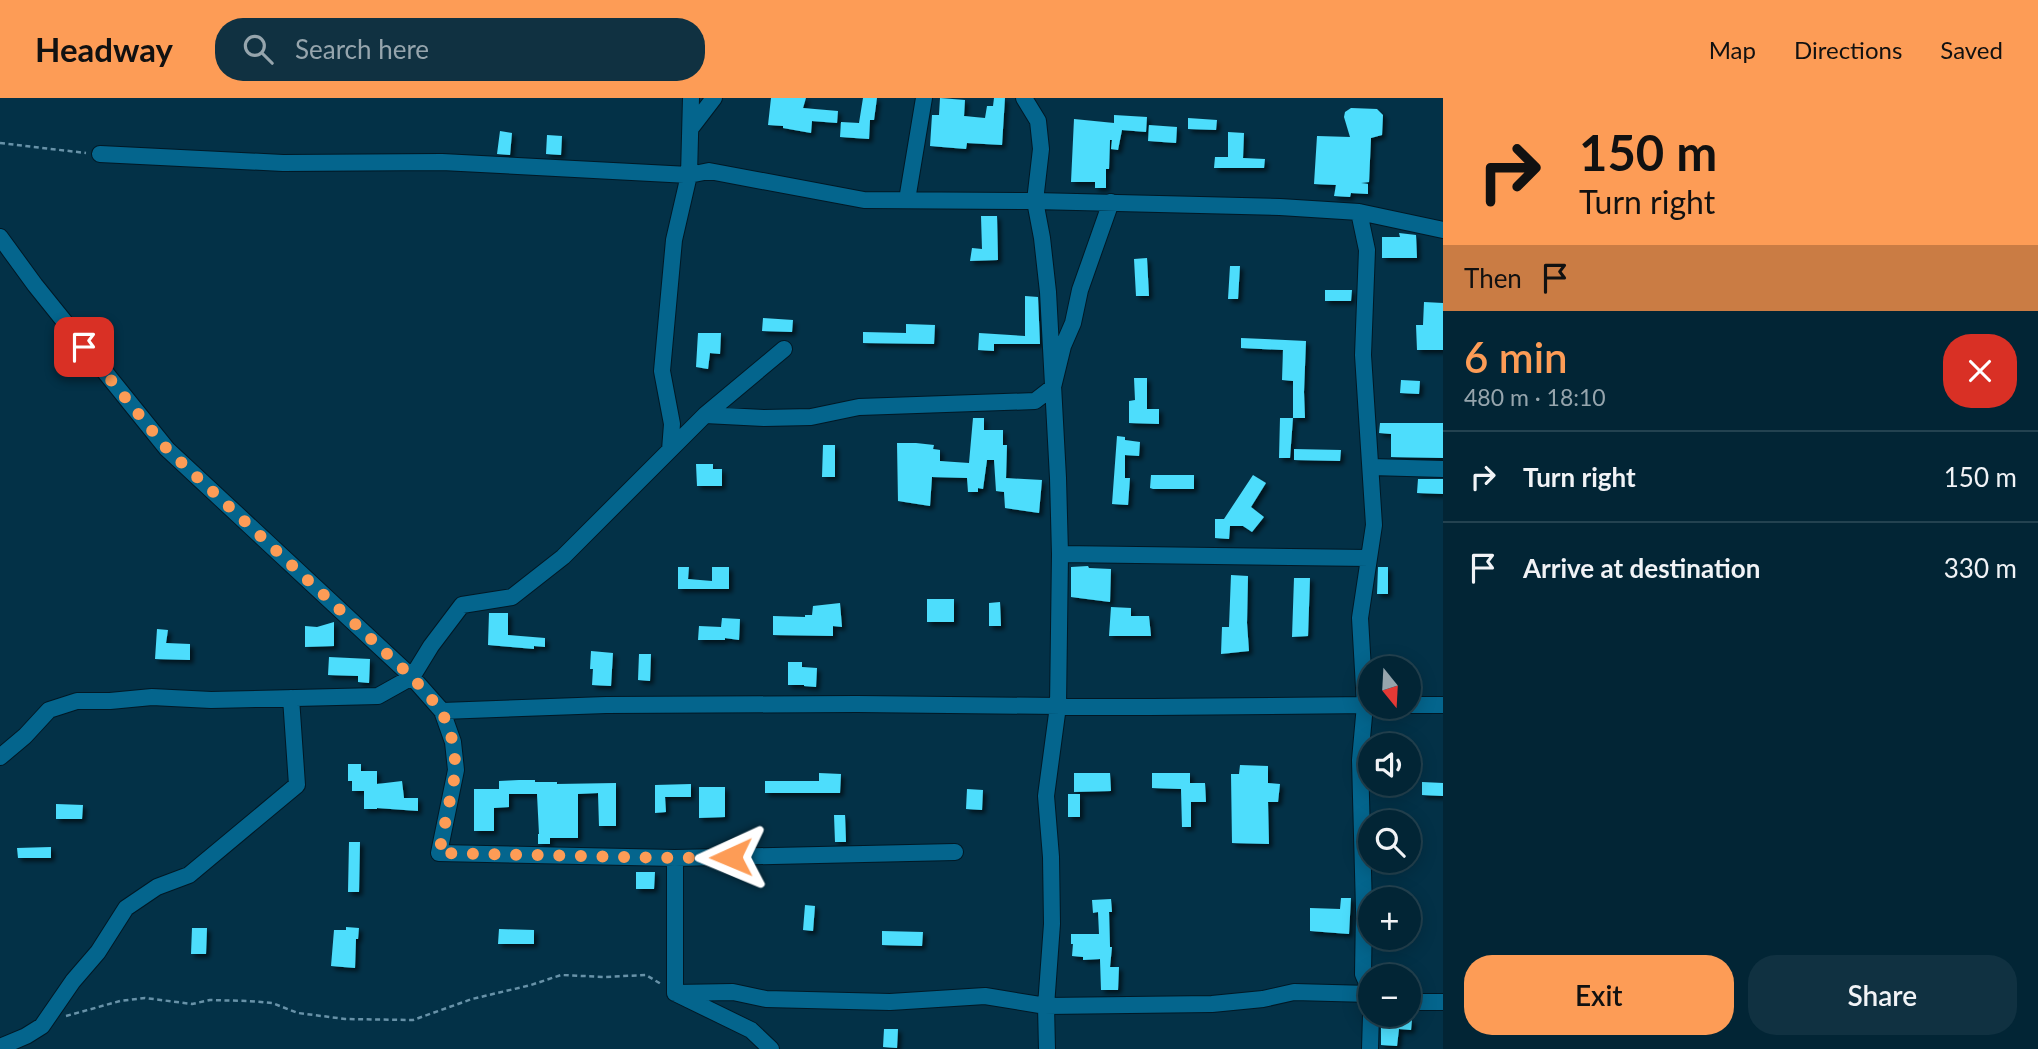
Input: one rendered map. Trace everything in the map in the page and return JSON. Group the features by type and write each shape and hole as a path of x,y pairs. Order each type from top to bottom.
{"street":[{"path":"670,450 672,424 662,371 664,337 674,240 689,175 691,98"},
{"path":"691,128 714,98"},
{"path":"907,200 924,98"},
{"path":"1024,98 1038,121 1041,149 1035,201 1048,292 1060,554 1058,706 1046,796 1052,910 1046,1006 1048,1049"},
{"path":"100,155 283,163 442,162 689,175 709,171 864,200 1111,202 1267,207 1359,212 1443,230"},
{"path":"705,415 811,417 859,407 1035,401 1053,387 1063,346 1073,323 1080,290 1111,202"},
{"path":"1359,212 1367,250 1363,355 1374,525 1360,618 1363,656"},
{"path":"0,237 35,285 167,449 412,677 442,711 453,742 456,770 439,853 675,858 955,852"},
{"path":"0,757 25,736 49,710 77,701 152,697 211,700 378,696 412,677 462,605 513,597 563,557 705,415 784,349"},
{"path":"1371,467 1443,469"},
{"path":"1060,554 1369,558"},
{"path":"0,1047 42,1026 73,981 98,952 126,908 157,887 189,875 297,785 291,698"},
{"path":"442,711 606,705 1358,705"},
{"path":"1421,705 1443,705"},
{"path":"1363,964 1360,760 1366,719"},
{"path":"675,858 675,993"},
{"path":"675,993 733,992 766,999 890,1002 985,996 1046,1006 1212,1004 1264,999 1294,992 1358,992"},
{"path":"675,993 751,1030 771,1049"},
{"path":"1421,1002 1443,1002"},
{"path":"1370,1049 1371,1027"}],"path":[{"path":"0,143 100,155"},
{"path":"59,1019 93,1008 145,998 192,1004 210,1000 248,1001 272,1003 298,1013 345,1019 413,1020 472,999 561,975 646,975 675,993"}],"building":[{"path":"771,98 806,98 803,108 838,111 837,123 812,121 811,133 768,125"},
{"path":"863,98 877,98 874,120 870,120 869,139 840,137 841,122 859,123"},
{"path":"940,98 965,100 964,116 985,118 987,106 993,106 994,98 1005,98 1002,145 967,143 966,149 930,146 932,115 939,115"},
{"path":"1351,108 1377,109 1383,115 1382,135 1371,138 1369,182 1361,183 1368,184 1368,194 1334,196 1336,185 1314,184 1317,136 1350,137 1344,117 1345,112"},
{"path":"1114,115 1147,117 1146,132 1122,130 1118,150 1111,149 1110,140 1106,188 1095,188 1095,182 1071,182 1074,119 1114,123"},
{"path":"1188,118 1217,120 1216,130 1188,129"},
{"path":"1149,125 1177,127 1176,143 1148,141"},
{"path":"500,131 512,133 510,155 497,154"},
{"path":"1228,132 1244,133 1243,158 1265,159 1264,168 1214,168 1215,157 1228,157"},
{"path":"547,135 562,136 561,155 546,154"},
{"path":"981,216 997,216 998,260 970,261 972,248 982,249"},
{"path":"1399,233 1416,235 1417,258 1382,258 1382,237 1400,237"},
{"path":"1147,258 1149,296 1136,296 1134,259"},
{"path":"1230,266 1240,266 1238,299 1228,299"},
{"path":"1325,290 1352,290 1351,301 1325,301"},
{"path":"1025,296 1038,297 1040,344 994,344 994,351 978,350 979,333 1025,336"},
{"path":"1424,302 1443,303 1443,350 1417,350 1416,325 1423,325"},
{"path":"763,318 793,320 792,332 762,331"},
{"path":"906,324 935,325 934,344 863,343 863,332 906,333"},
{"path":"698,333 721,333 720,354 710,353 708,369 696,367"},
{"path":"1241,338 1306,341 1305,418 1293,418 1293,381 1282,380 1283,350 1241,348"},
{"path":"1134,378 1147,378 1147,409 1159,409 1159,424 1129,423 1129,401 1135,400"},
{"path":"1401,380 1420,381 1419,394 1400,393"},
{"path":"973,418 984,418 984,430 1003,430 1003,445 1007,445 1006,478 1042,480 1039,513 1005,508 1004,492 996,491 994,460 987,460 983,489 978,488 978,492 968,492 967,478 932,477 930,506 898,501 897,443 934,445 933,449 940,450 940,461 969,463"},
{"path":"1280,418 1293,418 1290,458 1279,458"},
{"path":"1380,423 1443,423 1443,458 1391,457 1391,434 1379,433"},
{"path":"1117,436 1140,442 1139,456 1125,455 1125,478 1130,478 1128,505 1112,504"},
{"path":"823,445 835,445 835,477 822,477"},
{"path":"1294,449 1341,450 1340,461 1294,460"},
{"path":"696,464 713,464 713,469 722,469 722,486 697,486"},
{"path":"1151,475 1194,475 1194,489 1153,489 1150,488"},
{"path":"1253,475 1266,483 1251,507 1264,517 1252,532 1243,526 1230,526 1229,539 1215,538 1215,519 1224,519"},
{"path":"1418,479 1443,479 1443,494 1417,493"},
{"path":"678,567 689,567 688,579 712,581 712,567 729,567 729,589 678,589"},
{"path":"1071,567 1111,569 1110,602 1071,597"},
{"path":"1378,567 1388,567 1388,594 1377,594"},
{"path":"1231,575 1248,576 1249,651 1221,654 1222,627 1229,627"},
{"path":"1294,578 1310,578 1308,636 1292,637"},
{"path":"927,599 954,599 954,622 927,622"},
{"path":"1000,602 1001,626 989,626 989,603"},
{"path":"840,603 842,627 833,626 833,636 773,635 773,616 805,617 812,615 813,606"},
{"path":"1111,607 1131,608 1131,616 1149,616 1151,636 1109,636"},
{"path":"489,613 508,613 508,635 545,638 545,647 534,646 534,649 488,645"},
{"path":"722,618 740,619 739,640 698,640 699,626 721,627"},
{"path":"334,622 334,646 305,647 305,626 317,627"},
{"path":"157,629 168,630 166,643 190,644 190,660 155,659"},
{"path":"591,651 613,653 611,686 592,685"},
{"path":"639,654 651,654 650,681 638,680"},
{"path":"329,657 370,659 369,683 358,682 358,676 328,675"},
{"path":"788,662 802,662 802,667 817,668 816,687 788,685"},
{"path":"348,764 361,764 361,771 377,771 377,784 402,781 404,798 418,798 418,811 364,809 364,791 352,791 352,781 348,781"},
{"path":"1240,765 1268,766 1268,783 1280,784 1278,802 1268,802 1269,844 1232,843 1231,774 1239,774"},
{"path":"819,773 841,774 840,793 765,793 765,781 819,781"},
{"path":"1074,773 1110,773 1111,791 1074,792"},
{"path":"1152,773 1190,773 1190,783 1205,783 1206,802 1191,802 1191,827 1182,827 1181,789 1152,788"},
{"path":"535,780 557,784 616,783 616,826 599,826 598,793 578,794 578,838 550,838 550,844 538,844 537,794 509,794 509,807 494,808 494,831 474,831 474,789 499,789 499,781"},
{"path":"1422,782 1443,783 1443,796 1422,795"},
{"path":"691,784 691,797 665,797 666,812 655,813 655,785"},
{"path":"699,787 725,787 725,817 699,818"},
{"path":"967,789 983,790 982,810 966,809"},
{"path":"1068,794 1080,794 1080,817 1068,817"},
{"path":"56,804 83,805 82,819 56,819"},
{"path":"834,815 845,815 846,842 835,842"},
{"path":"349,842 360,842 359,892 348,892"},
{"path":"51,847 51,858 18,858 17,848"},
{"path":"636,872 655,872 654,889 636,889"},
{"path":"1341,898 1351,898 1349,934 1310,931 1310,908 1340,909"},
{"path":"1111,899 1110,967 1119,967 1118,990 1101,990 1100,959 1083,960 1083,957 1072,956 1071,934 1099,934 1098,912 1093,913 1092,900"},
{"path":"805,905 815,906 813,931 803,930"},
{"path":"346,927 359,928 355,968 331,966 334,930 346,930"},
{"path":"192,928 207,928 206,954 191,954"},
{"path":"499,929 534,930 534,944 498,944"},
{"path":"882,931 923,932 922,946 882,945"},
{"path":"1381,1027 1411,1027 1411,1030 1399,1029 1397,1046 1381,1045"},
{"path":"884,1029 898,1029 897,1048 883,1047"}],"route":[{"path":"84,347 167,449 412,677 442,711 453,742 456,770 439,853 731,857"}]}
